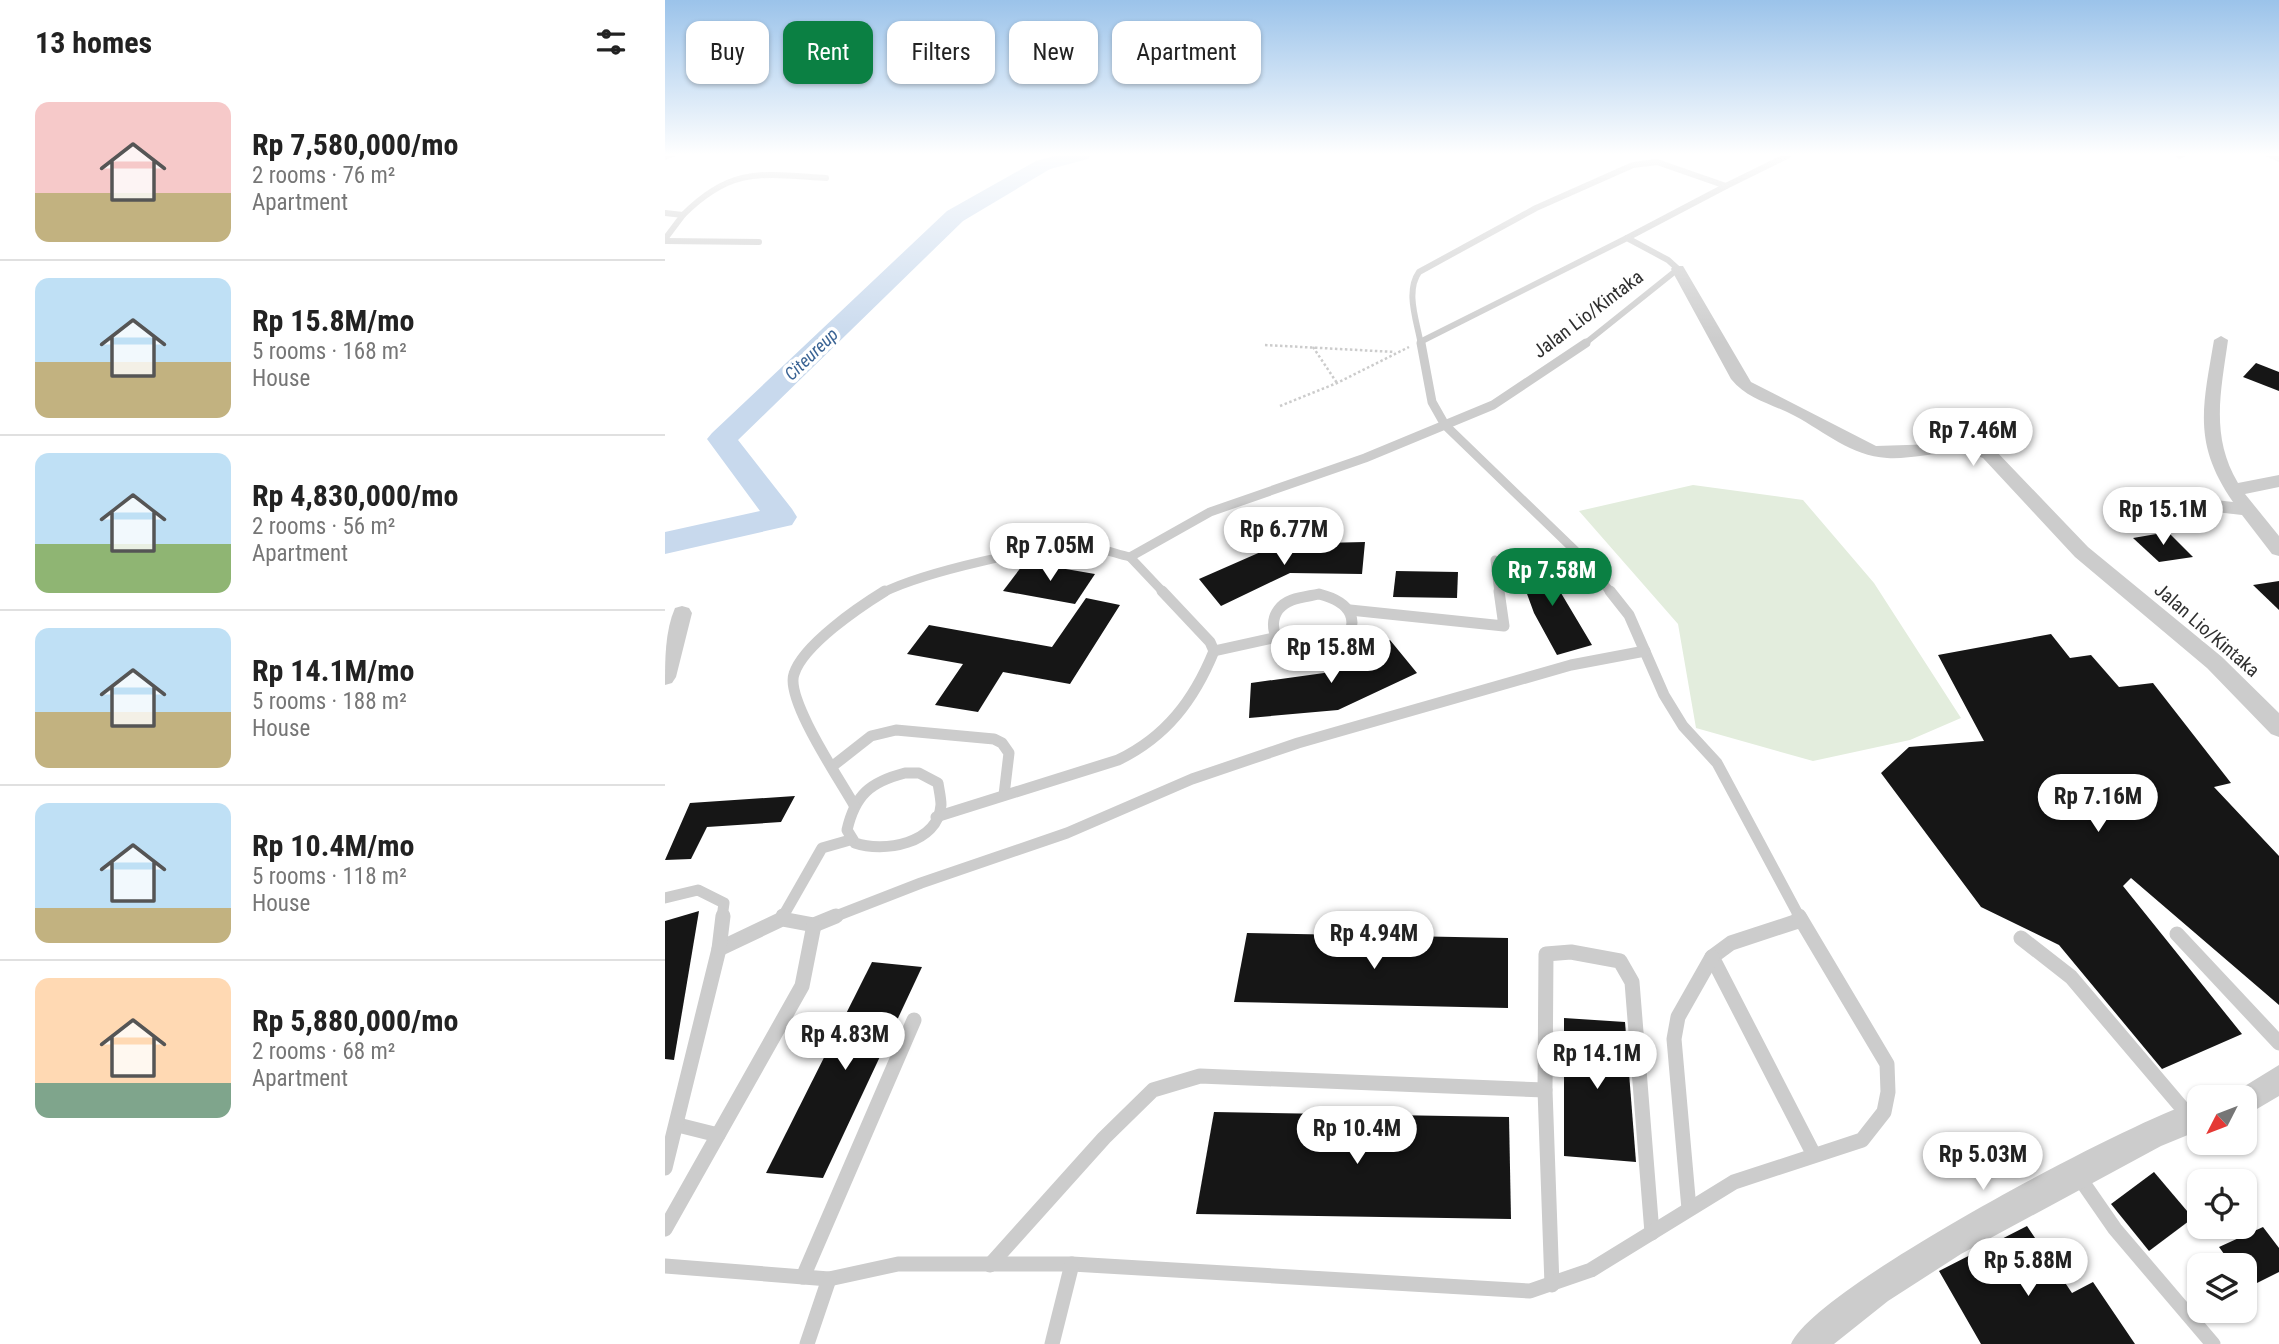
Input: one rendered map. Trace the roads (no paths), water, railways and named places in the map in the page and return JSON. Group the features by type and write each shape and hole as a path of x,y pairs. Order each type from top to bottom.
{"street":[{"name":"Jalan Lio/Kintaka","path":"1678,269 1739,379 1749,389 1772,403 1799,412 1865,450 1910,453 1977,448 1989,454 2075,546 2167,620 2242,687 2279,728"},
{"path":"2221,340 2210,426 2218,460 2235,490 2279,549"},
{"path":"2235,490 2279,481"},
{"path":"2198,504 2249,510"},
{"path":"665,677 682,613"},
{"path":"2257,1095 2277,1084"},
{"path":"1808,1344 1857,1301 1928,1254 2022,1200 2187,1120"}],"lane":[{"path":"665,240 681,218"},
{"path":"665,1266 829,1279 898,1264 1073,1264 1518,1290 1552,1285 1591,1270 1734,1182 1862,1140 1874,1127 1884,1112 1888,1092 1887,1064 1801,920 1717,763 1683,726 1629,615 1587,562 1445,425 1431,402 1412,282 1419,272 1517,218"},
{"path":"1420,342 1666,218"},
{"path":"1627,238 1668,260 1678,269"},
{"path":"665,240 759,242"},
{"name":"Jalan Lio/Kintaka","path":"1130,557 1210,512 1365,458 1493,405 1536,380 1678,269"},
{"path":"854,805 795,698 792,684 797,667 829,632 867,602 917,580 1038,549 1088,547 1130,557 1210,642 1214,651 1205,676 1171,726 1140,751 936,817"},
{"path":"1350,610 1504,626 1495,560"},
{"path":"1319,594 1332,596 1350,610 1354,619 1352,629 1338,647 1326,652 1313,655 1288,652 1273,638 1273,616 1292,599 1319,594"},
{"path":"1214,651 1273,638"},
{"path":"782,919 814,925 921,883 1066,833 1192,779 1298,743 1571,664 1645,652"},
{"path":"834,765 871,736 896,730 993,739 1002,743 1009,753 1004,795"},
{"path":"719,949 782,919 822,848 850,840 870,851 885,851 915,839 936,817 941,804 938,783 919,773 905,773 883,780 854,805 847,829 850,840"},
{"path":"665,898 698,890 725,904 719,949 678,1125 665,1168"},
{"path":"1689,1209 1674,1040 1678,1017 1712,957 1731,943 1801,920"},
{"path":"665,1228 802,986 814,925"},
{"path":"2177,934 2279,1043"},
{"path":"2021,938 2071,977 2187,1107"},
{"path":"1552,1285 1545,1090 1546,954 1551,951 1620,961 1632,982 1652,1233"},
{"path":"1712,957 1814,1155"},
{"path":"803,1277 914,1020"},
{"path":"990,1265 1104,1138 1153,1090 1200,1076 1545,1090"},
{"path":"678,1125 718,1135"},
{"path":"2077,1174 2115,1229 2213,1344"},
{"path":"1052,1344 1073,1264"},
{"path":"807,1344 829,1279"}],"waterway":[{"name":"Citeureup","path":"665,543 781,517 722,439 953,218"}]}
